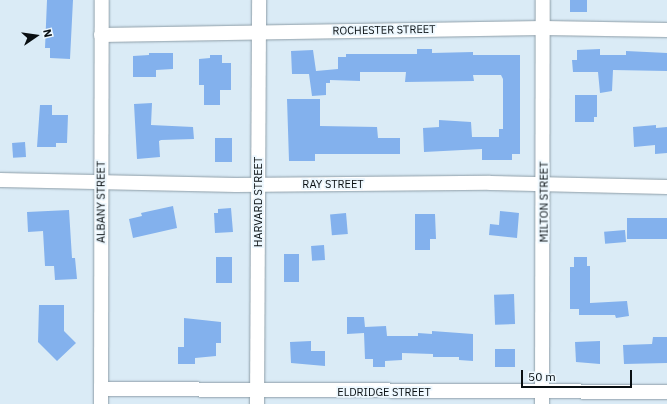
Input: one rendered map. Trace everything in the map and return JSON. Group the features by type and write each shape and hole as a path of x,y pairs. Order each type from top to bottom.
{"street":[{"name":"ALBANY STREET","path":"101,404 102,0"},
{"name":"HARVARD STREET","path":"257,397 259,0"},
{"name":"MILTON STREET","path":"542,398 544,184 543,0"},
{"name":"ROCHESTER STREET","path":"102,34 543,28 667,30"},
{"name":"RAY STREET","path":"0,180 259,185 544,184 667,187"},
{"name":"ELDRIDGE STREET","path":"101,389 257,397 542,398 667,392"}],"building":[{"path":"47,0 73,0 70,59 50,58 50,48 45,48"},
{"path":"570,0 587,0 587,12 570,12"},
{"path":"417,49 432,49 432,53 473,52 473,55 520,55 520,154 512,154 512,160 482,160 482,149 424,152 423,128 439,127 439,120 471,122 472,137 499,137 499,129 503,129 503,79 501,75 473,75 474,81 405,82 406,72 360,72 360,81 330,80 330,83 326,83 326,95 312,96 309,74 292,74 291,51 313,50 316,71 338,69 338,57 346,57 346,54 417,54"},
{"path":"600,49 600,55 626,55 626,51 667,53 667,71 613,70 612,91 600,93 598,72 573,72 572,60 577,60 577,50"},
{"path":"149,53 173,53 173,69 156,70 156,77 133,77 133,56 149,55"},
{"path":"210,55 222,55 222,63 231,63 231,90 220,90 220,105 204,105 204,85 199,85 199,59 210,58"},
{"path":"575,95 597,95 597,117 594,117 594,122 575,122"},
{"path":"287,99 320,99 320,126 377,127 378,138 400,138 400,154 315,154 315,161 289,161"},
{"path":"152,103 151,125 193,127 194,139 161,140 159,141 160,157 137,159 134,104"},
{"path":"40,105 52,105 52,115 68,115 67,143 56,143 56,147 37,147"},
{"path":"656,125 656,128 667,127 667,153 655,154 655,145 634,147 633,127"},
{"path":"215,138 232,138 232,162 215,162"},
{"path":"25,142 26,157 13,158 12,143"},
{"path":"173,206 177,228 133,238 129,219 142,216 141,213"},
{"path":"231,208 233,232 215,233 214,213 218,213 218,209"},
{"path":"69,210 72,258 75,258 77,279 55,280 54,266 45,266 43,231 28,232 27,212"},
{"path":"500,211 519,213 517,238 489,235 490,224 499,225"},
{"path":"346,213 348,234 332,235 330,214"},
{"path":"415,214 435,214 436,239 430,239 430,250 415,250"},
{"path":"627,218 667,218 667,239 627,239"},
{"path":"625,230 626,242 605,244 604,232"},
{"path":"324,245 325,260 312,261 311,246"},
{"path":"284,254 299,254 299,282 284,282"},
{"path":"216,257 232,257 232,283 216,283"},
{"path":"574,257 587,257 587,266 590,266 590,303 627,301 629,316 616,318 615,315 579,315 579,309 570,309 570,267 574,267"},
{"path":"514,294 515,324 495,325 494,295"},
{"path":"39,305 64,305 64,331 76,343 57,361 38,342"},
{"path":"347,317 364,317 365,327 386,326 387,336 418,336 418,333 432,334 432,331 473,334 473,361 459,360 459,357 433,357 433,354 402,353 402,360 385,361 385,367 373,367 373,359 365,359 364,333 347,334"},
{"path":"184,318 221,322 221,343 216,343 216,356 195,358 195,364 178,364 178,347 184,347"},
{"path":"653,337 667,337 667,363 624,364 623,345 652,344"},
{"path":"311,341 311,351 325,351 325,366 291,363 290,342"},
{"path":"600,341 600,364 576,362 575,342"},
{"path":"495,349 515,349 515,367 495,367"}]}
